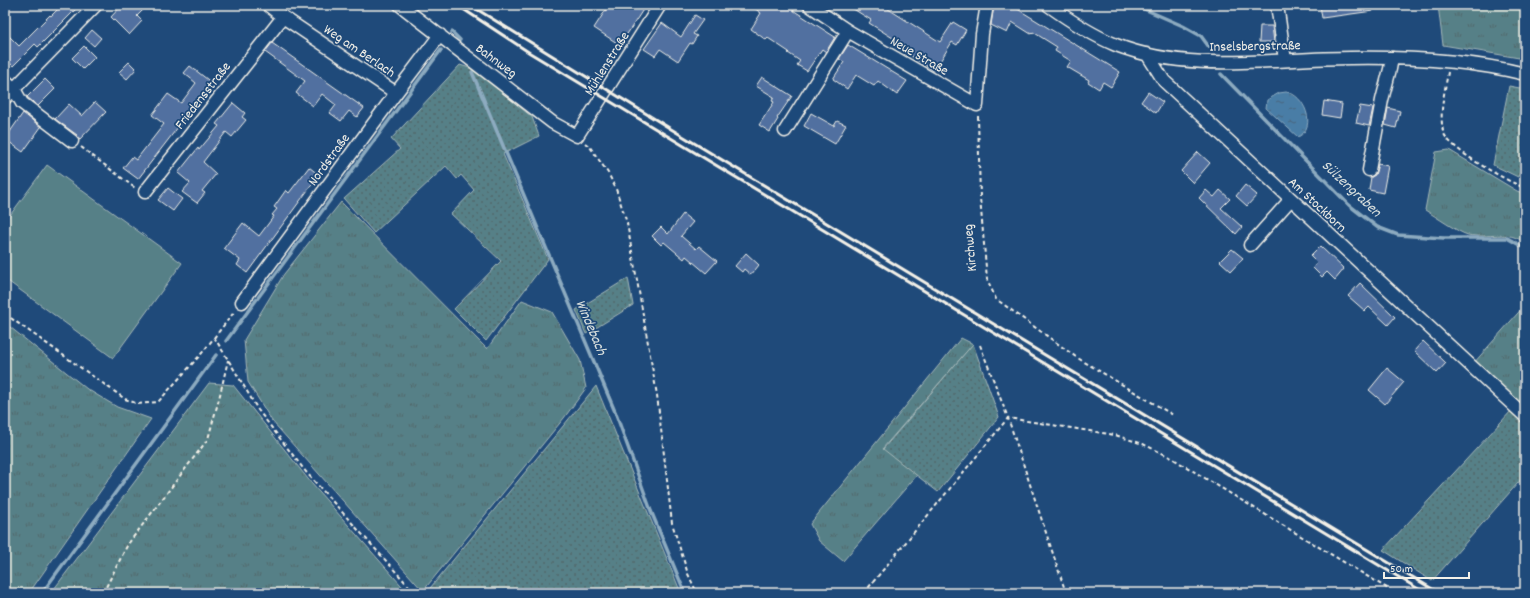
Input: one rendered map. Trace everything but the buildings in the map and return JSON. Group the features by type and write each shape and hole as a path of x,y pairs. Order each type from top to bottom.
{"street":[{"path":"5,98 96,5"},
{"name":"Weg am Berlach","path":"268,5 283,17 396,92"},
{"name":"Bahnweg","path":"400,5 553,122 577,136"},
{"name":"Mühlenstraße","path":"577,136 660,5"},
{"name":"Neue Straße","path":"809,5 848,31 977,105"},
{"path":"977,105 982,34 987,5"},
{"name":"Inselsbergstraße","path":"1048,5 1088,30 1116,44 1147,54 1177,59 1222,62 1350,58 1426,59 1474,64 1525,74"},
{"path":"1278,5 1285,60"},
{"name":"Friedensstraße","path":"145,192 283,17"},
{"path":"785,131 848,31"},
{"name":"Nordstraße","path":"242,302 396,92 440,35"},
{"name":"Am Stockborn","path":"1147,54 1164,81 1525,416"},
{"path":"1369,170 1382,100 1392,58"},
{"path":"5,80 14,89 22,103 72,140"},
{"path":"1250,245 1291,199"}],"path":[{"path":"1450,61 1442,117 1443,132 1456,149 1514,184 1525,188"},
{"name":"Kirchweg","path":"977,105 980,198 987,279 996,299 1076,357 1173,415"},
{"path":"577,136 590,147 608,173 616,189 627,223 657,395 672,522 688,574 697,593"},
{"path":"72,140 140,191 145,192"},
{"path":"5,314 125,399 138,404 158,402 202,353 242,302"},
{"path":"214,337 258,410 306,472 415,593"},
{"path":"980,345 1008,418 1066,593"},
{"path":"103,593 128,544 208,439 228,359"},
{"path":"864,593 1008,418"},
{"path":"1008,418 1115,435 1143,444 1170,457 1395,593"}],"green space":[{"path":"1438,5 1525,5 1525,59 1443,45"},
{"path":"460,65 473,69 532,117 539,136 503,154 548,259 486,341 454,309 501,261 451,214 474,190 461,175 457,179 446,166 374,233 344,199 400,149 391,139"},
{"path":"1509,86 1525,89 1525,159 1518,177 1493,165"},
{"path":"1449,150 1517,191 1525,194 1525,243 1512,236 1475,236 1464,234 1425,210 1436,152"},
{"path":"47,165 182,263 113,358 5,279 5,222"},
{"path":"341,202 487,349 522,300 552,312 580,360 586,388 564,418 423,591 272,421 248,382 244,340 284,274"},
{"path":"628,278 633,305 586,334 576,310"},
{"path":"1525,305 1525,410 1473,364"},
{"path":"5,323 87,389 117,407 151,419 29,593 5,593"},
{"path":"961,338 973,344 883,448 917,475 843,561 819,541 810,524"},
{"path":"973,344 999,417 938,492 883,449"},
{"path":"209,383 233,385 312,484 408,593 51,593"},
{"path":"596,386 681,593 426,593"},
{"path":"1512,410 1525,423 1525,475 1432,581 1383,550"}],"water":[{"path":"1286,92 1293,94 1303,104 1308,119 1304,132 1298,137 1266,108 1267,100 1279,93"}],"waterway":[{"name":"Sülzengraben","path":"1135,5 1183,26 1201,36 1209,47"},
{"name":"Windebach","path":"452,32 460,40"},
{"path":"226,341 441,50"},
{"name":"Windebach","path":"472,72 616,414 651,511 685,593"},
{"name":"Sülzengraben","path":"1221,74 1349,205 1377,227 1398,235 1444,238 1507,238 1525,248"},
{"path":"42,593 216,355"}],"railway":[{"path":"457,5 530,53 1425,593"},
{"path":"470,5 671,129 1439,593"}]}
